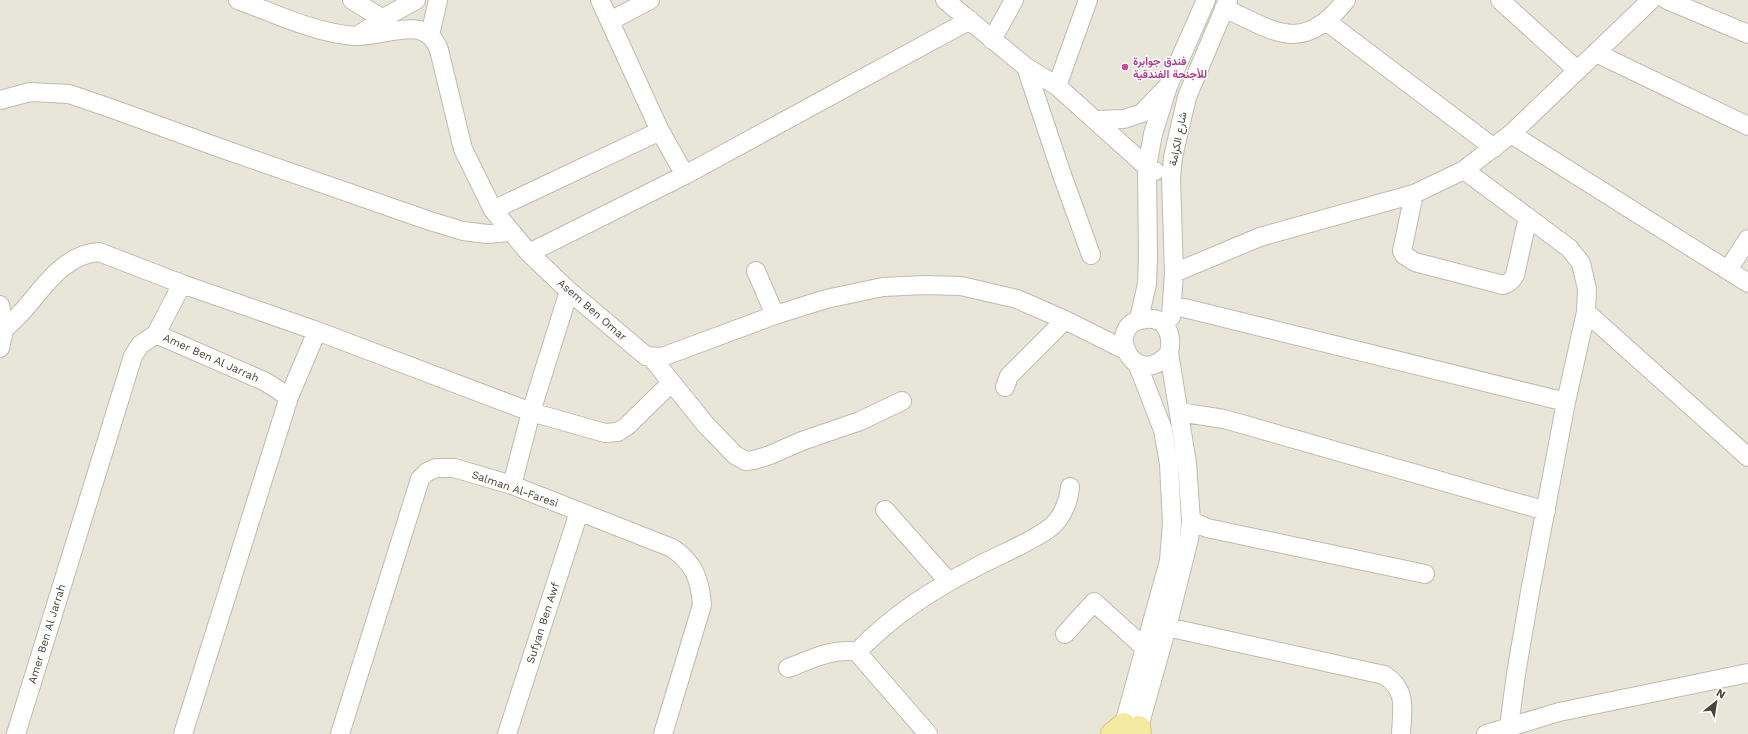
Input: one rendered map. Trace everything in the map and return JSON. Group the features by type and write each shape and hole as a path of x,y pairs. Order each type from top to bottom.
{"street":[{"path":"238,0 317,29 335,34 357,36 415,29 430,35 438,0"},
{"path":"352,0 383,19"},
{"path":"357,36 416,0"},
{"path":"600,0 660,130 685,175"},
{"path":"610,21 650,0"},
{"path":"945,0 1026,67 1057,86 1146,167 1171,178"},
{"path":"992,40 1014,0"},
{"path":"1057,86 1088,0"},
{"name":"شارع الكرامة","path":"1139,319 1147,284 1148,258 1146,167 1153,134 1168,86 1206,0"},
{"path":"1226,4 1261,25 1286,34 1298,35 1309,32 1326,21 1346,0"},
{"path":"1500,0 1577,70"},
{"path":"1174,273 1260,237 1414,194 1464,170 1511,134 1651,0"},
{"path":"1667,0 1748,34"},
{"name":"شارع الكرامة","path":"1170,334 1174,273 1171,178 1173,157 1187,97 1226,4"},
{"path":"529,253 685,175 970,20"},
{"path":"1326,21 1494,148"},
{"name":"Asem Ben Omar","path":"430,35 436,41 439,50 463,149 493,210 529,253 569,291 641,353 652,357"},
{"path":"1596,53 1748,126"},
{"path":"1026,67 1061,172 1092,255"},
{"path":"1096,120 1124,119 1142,112 1168,86"},
{"path":"0,100 30,92 69,94 430,221 463,231 487,234 511,232"},
{"path":"493,210 660,130"},
{"path":"1511,134 1748,283"},
{"path":"1464,170 1569,248 1581,263 1587,289 1586,312 1566,402 1516,674 1509,726"},
{"path":"1414,194 1402,250 1404,255 1415,262 1503,285 1508,284 1515,275 1528,217"},
{"path":"1728,270 1748,239"},
{"path":"4,330 54,274 68,264 89,253 99,252 182,284 317,331 531,412 591,430 605,433 618,432 636,420 671,383"},
{"path":"756,271 775,315"},
{"path":"156,334 182,284"},
{"path":"652,357 662,357 775,315 826,299 883,287 939,285 961,286 1017,299 1065,320 1125,350"},
{"path":"512,485 531,412 569,291"},
{"path":"0,305 4,330 0,348"},
{"path":"1172,305 1566,402"},
{"path":"1586,312 1748,457"},
{"path":"1129,731 1167,627 1189,538 1191,522 1187,463 1169,353 1171,343 1170,334 1163,324 1152,318 1139,319 1126,331 1123,340 1125,350 1130,358 1137,363 1146,366 1155,365 1163,360 1169,353"},
{"path":"1005,387 1009,376 1065,320"},
{"path":"1083,330 1126,331"},
{"path":"183,734 288,397 317,331"},
{"name":"Amer Ben Al Jarrah","path":"16,734 133,356 140,345 156,334 266,382 288,397"},
{"path":"652,357 671,383 706,425 729,450 740,459 746,461 770,455 802,441 860,421 902,401"},
{"path":"1129,731 1145,648 1169,561 1172,523 1172,499 1169,464 1163,430 1137,363"},
{"path":"1179,412 1224,419 1546,511"},
{"name":"Salman Al-Faresi","path":"340,734 420,479 427,472 436,468 454,468 512,485 672,548 683,555 695,572 701,588 702,605 662,734"},
{"path":"857,652 902,611 948,581 1037,535 1051,526 1060,517 1070,494 1070,487"},
{"path":"885,510 948,581"},
{"name":"Sufyan Ben Awf","path":"507,734 579,512"},
{"path":"1191,522 1207,528 1425,574"},
{"path":"1065,634 1094,602 1145,648"},
{"path":"1167,627 1384,675 1392,680 1398,687 1401,695 1403,704 1401,734"},
{"path":"788,668 846,649 857,652 928,734"},
{"path":"1486,734 1559,712 1748,673"}],"shaded area":[{"path":"0,0 1748,0 1748,734 0,734"}],"place":[{"name":"فندق جوابرة للأجنحة الفندقية","path":"1125,67"}]}
